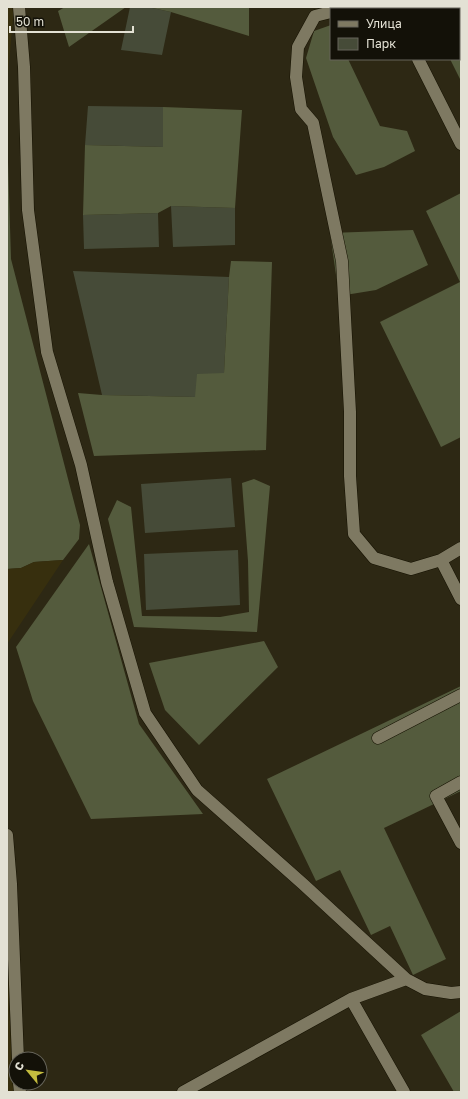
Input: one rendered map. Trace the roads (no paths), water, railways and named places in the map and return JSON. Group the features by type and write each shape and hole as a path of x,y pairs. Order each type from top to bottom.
{"street":[{"path":"19,7 24,67 28,210 47,352 81,465 107,582 145,713 197,790 303,884 406,979 425,989 451,993 461,992"},
{"path":"354,7 383,8"},
{"path":"330,12 315,16 298,47 296,77 301,109 313,123 342,261 350,412 350,476 354,534 374,558 411,569 441,560 461,548"},
{"path":"419,60 461,144"},
{"path":"441,560 461,599"},
{"path":"378,738 461,695"},
{"path":"461,782 436,796 461,843"},
{"path":"7,835 11,884 18,1051"},
{"path":"184,1092 351,999 406,979"},
{"path":"351,999 404,1092"}]}
